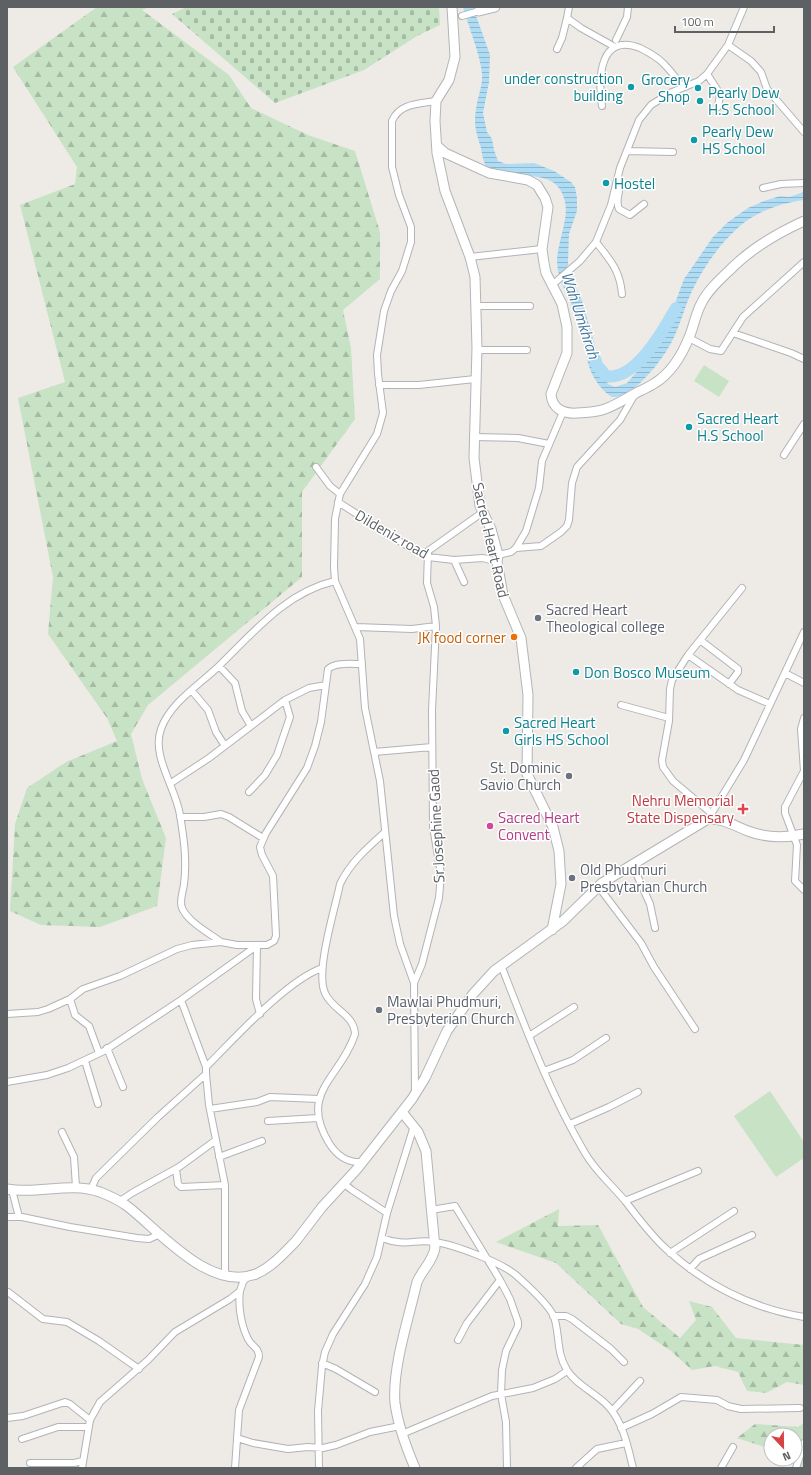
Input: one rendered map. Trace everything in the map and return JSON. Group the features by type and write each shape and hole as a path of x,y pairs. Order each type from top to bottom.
{"street":[{"path":"414,983 400,944 394,916 380,781 365,708 360,639 335,581 335,519 340,494 364,457 381,424 383,413 379,386 377,355 384,311 391,291 402,271 408,254 412,235 407,214 393,172 392,121 395,115 404,107 413,104 436,101 449,80 455,57 452,7"},
{"path":"453,21 462,16 495,7"},
{"path":"557,49 562,38 569,7"},
{"path":"616,40 629,12 628,7"},
{"path":"555,282 570,270 596,242 611,205 617,181 639,120 651,105 683,87 699,81 707,74 728,45 744,7"},
{"path":"567,18 581,28 615,47"},
{"path":"602,106 599,87 600,71 607,54 615,47 626,45 645,50 663,62 683,87"},
{"path":"728,45 751,61 762,72 767,89 804,132"},
{"path":"707,74 720,94 718,107"},
{"name":"Sacred Heart Road","path":"436,101 436,146 444,191 470,257 475,277 477,350 473,437 474,464 483,512 491,529 506,603 521,638 528,695 527,774 553,826 559,851 561,884 552,930"},
{"path":"436,146 445,153 489,173 523,179 537,185 545,198 548,207 542,249 546,274 555,282 567,327 567,353 551,394 554,404 563,412 576,414 598,412 614,407 655,383 668,373 689,338 701,303 710,291 735,264 755,249 778,234 804,221"},
{"path":"627,151 673,152"},
{"path":"617,181 620,187 617,203 619,208 630,215 644,204"},
{"path":"763,188 781,184 804,183"},
{"path":"596,242 619,275 622,294"},
{"path":"470,257 542,249"},
{"path":"689,338 710,349 721,351 744,317 804,262"},
{"path":"476,306 530,306"},
{"path":"733,333 791,352 804,359"},
{"path":"477,350 527,350"},
{"path":"379,386 419,385 475,379"},
{"path":"497,558 516,548 541,546 561,532 569,520 572,483 578,466 620,420 636,393"},
{"path":"516,548 526,532 535,508 542,461 563,412"},
{"path":"784,455 804,424"},
{"path":"473,437 518,438 549,444"},
{"path":"316,466 330,486 340,494"},
{"name":"Dildeniz road","path":"338,502 407,546 428,557 454,560 497,558"},
{"path":"428,557 428,551 431,548 483,512"},
{"name":"Sr Josephine Gaod","path":"416,1093 414,983 422,964 438,898 440,882 433,827 432,691 436,626 434,607 427,583 428,557"},
{"path":"454,560 464,582"},
{"path":"221,942 187,915 182,906 181,900 184,886 186,854 180,817 171,783 158,747 158,738 166,717 219,666 252,631 270,616 307,591 321,584 335,581"},
{"path":"742,588 688,655 670,685 669,718 662,760 663,767 673,781 710,816 759,834 776,837 799,835"},
{"path":"356,627 412,628 436,626"},
{"path":"19,1217 10,1189 76,1187 91,1189 120,1201 186,1257 225,1275 249,1275 266,1268 296,1242 402,1112 425,1078 447,1031 473,994 501,965 552,930 598,886 710,816 744,760 804,632"},
{"path":"700,640 738,669 738,672 729,684"},
{"path":"688,655 738,690 770,704"},
{"path":"7,1014 38,1012 70,999 83,989 120,976 177,949 192,945 221,942 258,945 271,944 276,936 273,876 260,847 263,838 307,768 315,746 321,722 328,669 331,666 362,664"},
{"path":"219,666 235,683 242,711 251,726"},
{"path":"785,673 804,683"},
{"path":"171,783 225,746 285,700 309,688 326,685"},
{"path":"192,691 208,710 216,732 225,746"},
{"path":"249,792 265,775 277,755 290,717 285,700"},
{"path":"621,705 669,718"},
{"path":"804,718 801,729 804,771 785,807 785,813 799,835 795,881 804,890"},
{"path":"374,752 432,747"},
{"path":"180,817 204,817 221,814 229,817 263,838"},
{"path":"362,1162 352,1162 336,1152 324,1134 318,1118 319,1099 355,1034 352,1022 325,994 321,978 340,884 345,873 359,856 385,832"},
{"path":"632,864 650,904 655,928"},
{"path":"598,886 641,943 654,967 695,1029"},
{"path":"7,1082 46,1074 85,1061 181,1000 258,945"},
{"path":"258,945 256,999 260,1014"},
{"path":"501,965 544,1071 585,1154 604,1180 625,1201 640,1221 670,1253 690,1269 715,1286 756,1305 804,1317"},
{"path":"206,1067 260,1014 305,977 322,968"},
{"path":"70,999 75,1015 89,1026 99,1053"},
{"path":"181,1000 206,1067 210,1109 225,1185 225,1275"},
{"path":"529,1036 574,1007"},
{"path":"544,1071 573,1060 606,1038"},
{"path":"107,1048 123,1087"},
{"path":"85,1061 98,1104"},
{"path":"91,1189 93,1181 108,1165 206,1074"},
{"path":"570,1124 609,1107 638,1092"},
{"path":"210,1109 257,1102 270,1097 319,1099"},
{"path":"402,1112 418,1132 426,1151 434,1242 434,1254 417,1282 396,1376 395,1402 401,1430 415,1468"},
{"path":"268,1121 318,1118"},
{"path":"319,1468 318,1411 322,1363 331,1338 371,1272 414,1126"},
{"path":"62,1132 74,1157 76,1187"},
{"path":"120,1201 176,1169 216,1140"},
{"path":"219,1157 262,1141"},
{"path":"176,1169 178,1184 181,1187 225,1185"},
{"path":"625,1201 698,1171"},
{"path":"343,1183 388,1213"},
{"path":"431,1210 455,1206 485,1258 500,1280 510,1299 518,1322 518,1326 506,1351 502,1370 501,1394 506,1422 507,1468"},
{"path":"670,1253 734,1211"},
{"path":"7,1217 19,1217 137,1238 149,1239 160,1234"},
{"path":"690,1269 699,1259 752,1235"},
{"path":"382,1238 392,1242 404,1243 434,1242 485,1258 512,1271 553,1316 560,1354 567,1371 573,1378 608,1406 612,1411 622,1428 633,1468"},
{"path":"235,1468 239,1410 260,1354 256,1347 248,1340 240,1310 240,1291 243,1282 249,1275"},
{"path":"458,1340 467,1323 500,1280"},
{"path":"30,1463 74,1463 82,1465 90,1420 100,1402 139,1369 175,1332 230,1299 240,1291"},
{"path":"8,1292 43,1319 67,1322 99,1341 139,1369"},
{"path":"553,1316 566,1316 572,1319 611,1349 624,1362"},
{"path":"322,1363 375,1392"},
{"path":"237,1438 253,1443 288,1449 308,1447 319,1448 336,1445 370,1432 401,1430 501,1394 533,1388 555,1379 567,1371"},
{"path":"612,1411 640,1381"},
{"path":"622,1428 652,1414 681,1397 716,1400 728,1406 741,1409 800,1408"},
{"path":"7,1418 23,1416 64,1402 70,1404 90,1420"},
{"path":"22,1439 58,1427 88,1427"},
{"path":"576,1468 597,1450 626,1443"},
{"path":"796,1468 804,1443"},
{"path":"721,1468 733,1447"}],"green space":[{"path":"97,7 150,7 142,10 229,75 251,108 308,135 355,151 380,232 380,279 343,310 351,348 355,419 302,492 302,577 148,705 131,734 142,779 166,838 157,906 100,927 41,925 10,911 15,824 27,788 66,762 117,741 107,718 48,634 53,577 18,398 65,382 20,205 75,184 77,167 13,67"},
{"path":"187,7 439,7 440,25 417,36 364,70 275,103 172,14"},
{"path":"704,365 729,381 719,397 694,381"},
{"path":"770,1091 804,1142 804,1158 776,1177 734,1116"},
{"path":"559,1209 558,1226 598,1225 643,1307 680,1338 696,1320 689,1301 712,1307 736,1338 804,1345 804,1385 787,1382 766,1393 747,1391 738,1372 715,1366 692,1370 671,1351 638,1329 621,1324 556,1263 496,1242"},
{"path":"804,1422 804,1468 800,1467 803,1467 803,1427 799,1427"},
{"path":"755,1424 799,1427 763,1427 763,1446 737,1438"}],"water":[{"path":"463,7 473,7 490,55 489,82 483,113 487,132 492,139 498,161 506,164 534,163 554,171 571,182 575,187 577,211 569,234 569,272 582,301 602,370 608,384 615,387 627,383 659,346 684,279 713,237 728,222 748,208 764,201 780,196 789,197 804,192 804,200 770,208 754,216 740,226 726,240 713,256 696,282 675,336 663,356 651,372 627,393 612,397 597,383 587,360 580,324 560,278 557,262 566,209 560,189 551,181 541,178 505,175 494,172 486,166 484,162 475,125 475,115 482,83 482,74 477,50"}],"waterway":[{"name":"Wah Umkhrah","path":"595,359 597,365 606,376 617,376 627,371 638,363 647,352 676,308"}],"place":[{"name":"under construction building","path":"631,87"},
{"name":"Grocery Shop","path":"698,88"},
{"name":"Pearly Dew H.S School","path":"700,101"},
{"name":"Pearly Dew HS School","path":"694,140"},
{"name":"Hostel","path":"606,183"},
{"name":"Sacred Heart H.S School","path":"689,427"},
{"name":"Sacred Heart Theological college","path":"538,618"},
{"name":"JK food corner","path":"514,637"},
{"name":"Don Bosco Museum","path":"576,672"},
{"name":"Sacred Heart Girls HS School","path":"506,731"},
{"name":"St. Dominic Savio Church","path":"569,776"},
{"name":"Nehru Memorial State Dispensary","path":"743,809"},
{"name":"Sacred Heart Convent","path":"490,826"},
{"name":"Old Phudmuri Presbytarian Church","path":"572,878"},
{"name":"Mawlai Phudmuri, Presbyterian Church","path":"379,1010"}]}
